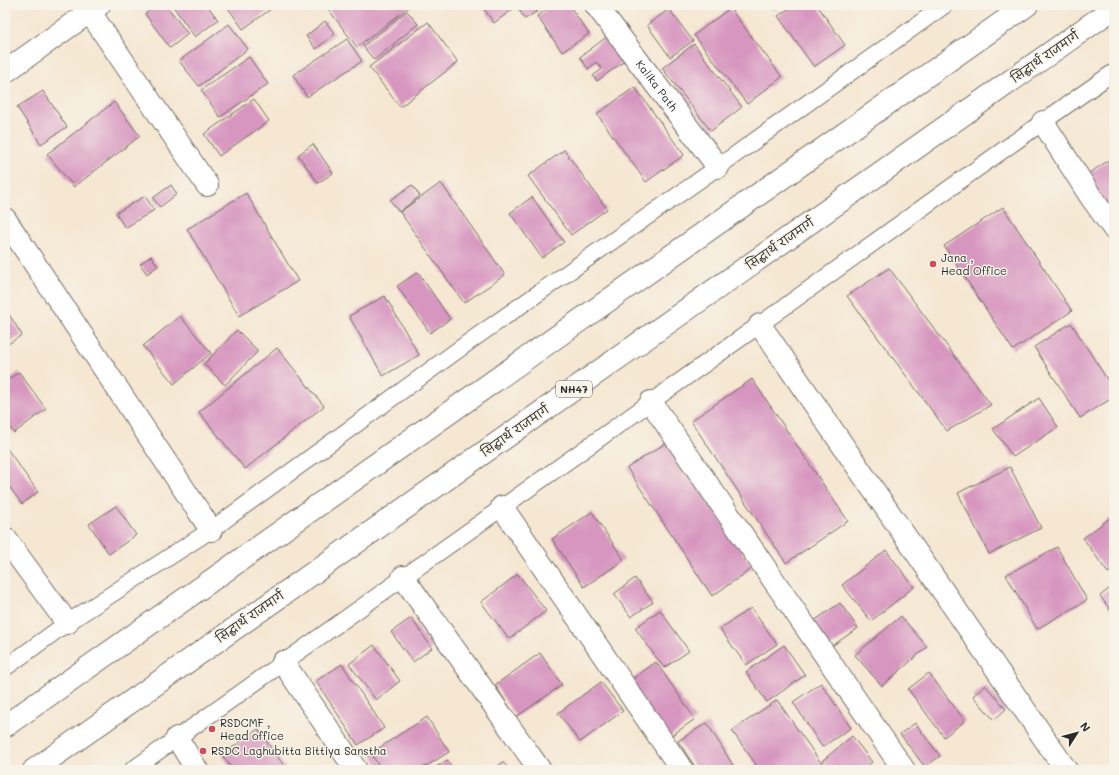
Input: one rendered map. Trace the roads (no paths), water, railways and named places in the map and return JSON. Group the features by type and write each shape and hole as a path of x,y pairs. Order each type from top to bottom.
{"main road":[{"name":"Kalika Path","path":"596,5 718,167"},
{"path":"5,726 1027,5"},
{"path":"5,72 91,7 207,185"},
{"name":"सिद्धार्थ राजमार्ग","path":"34,770 1114,8"},
{"path":"1043,122 1091,197 1114,229"},
{"path":"5,219 211,530"},
{"path":"760,325 1066,770"},
{"path":"651,402 904,770"},
{"path":"502,507 682,770"},
{"path":"5,538 67,623"},
{"path":"404,577 540,770"},
{"path":"283,662 356,770"},
{"path":"177,738 197,770"}],"lane":[{"path":"5,668 67,623 211,530 473,339 945,5"},
{"path":"132,770 1114,72"}],"place":[{"name":"Jana , Head Office","path":"933,264"},
{"name":"RSDCMF , Head office","path":"212,729"},
{"name":"RSDC Laghubitta Bittiya Sanstha","path":"203,751"}]}
